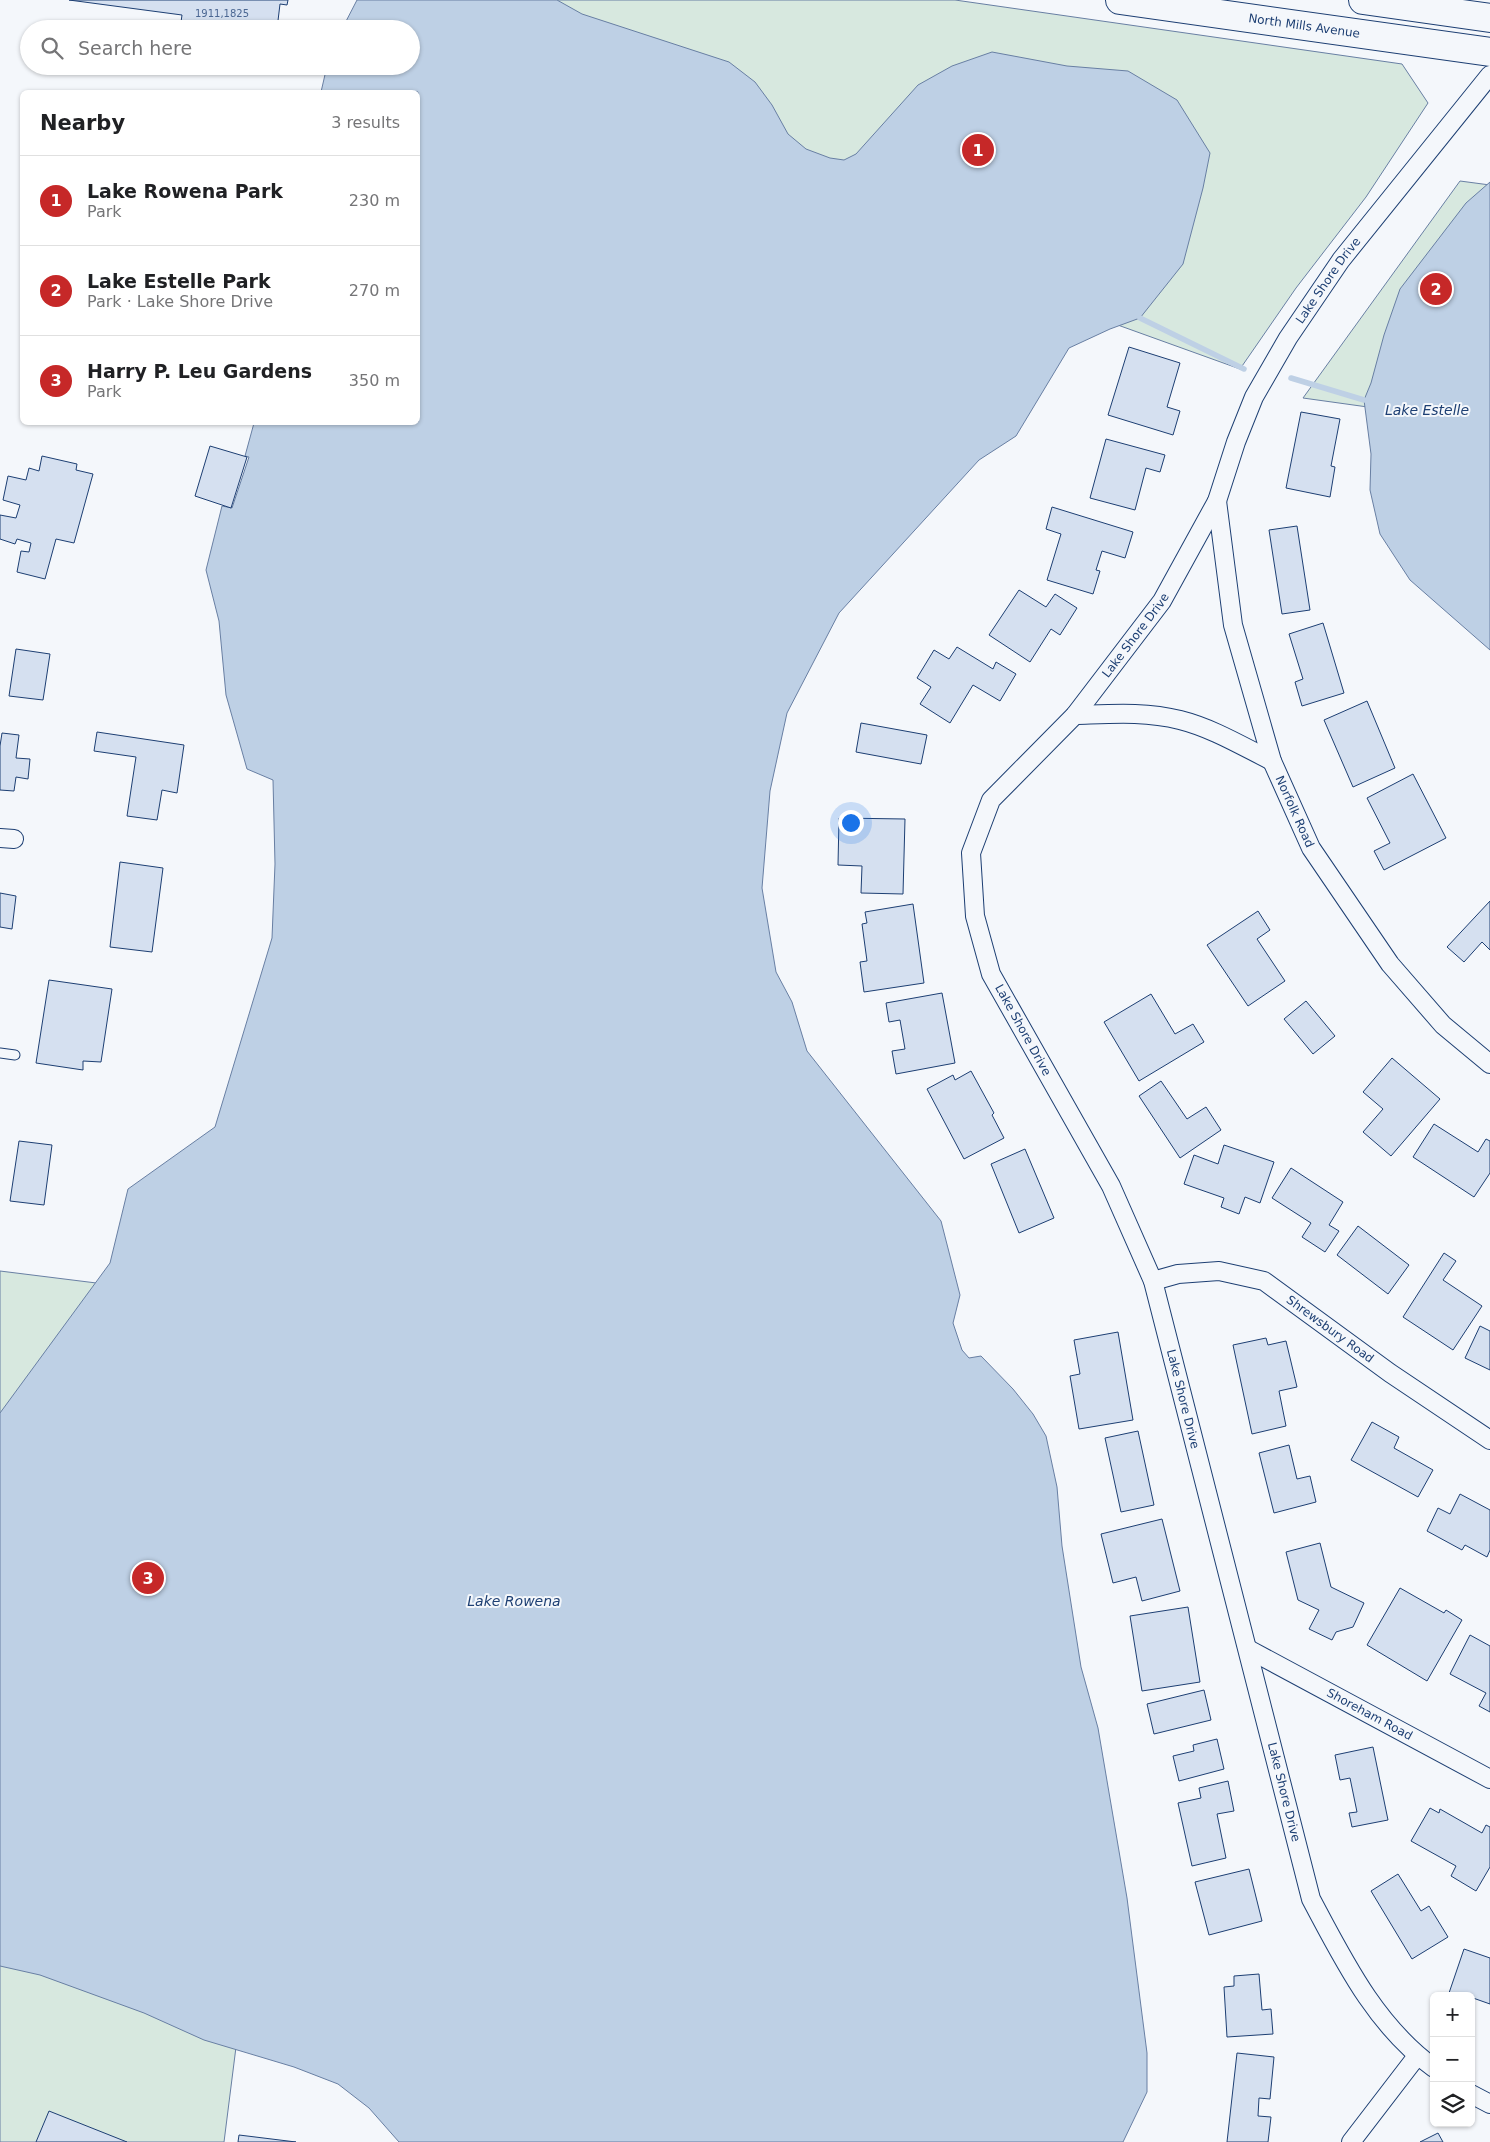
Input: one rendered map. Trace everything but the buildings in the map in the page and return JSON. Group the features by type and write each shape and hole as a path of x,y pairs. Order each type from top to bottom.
{"main road":[{"name":"North Mills Avenue","path":"1120,0 1490,52"},
{"path":"1363,0 1490,18"}],"street":[{"name":"Lake Shore Drive","path":"1430,2065 1417,2056 1388,2025 1350,1974 1311,1899 1153,1281 1111,1186 991,974 975,916 971,853 991,800 1075,715 1162,601 1217,501 1236,442 1254,397 1288,338 1341,260 1490,75"},
{"name":"Norfolk Road","path":"1217,501 1233,625 1272,760 1311,848 1390,964 1443,1024 1490,1064"},
{"path":"1075,715 1137,713 1180,720 1222,736 1272,760"},
{"name":"Shrewsbury Road","path":"1153,1281 1178,1274 1219,1271 1264,1281 1390,1373 1490,1440"},
{"name":"Shoreham Road","path":"1248,1649 1490,1779"},
{"path":"1351,2142 1417,2056"},
{"path":"1475,2096 1490,2104"}],"lane":[{"path":"0,1053 15,1055"}],"shaded area":[{"path":"494,0 955,0 1402,64 1428,103 1366,197 1296,288 1240,369 1090,315"},
{"path":"1460,181 1490,185 1490,424 1303,398"},
{"path":"0,1271 329,1312 224,2142 0,2142"}],"water":[{"name":"Lake Rowena","path":"357,0 557,0 582,14 729,62 755,82 772,105 788,134 806,149 830,158 844,160 856,154 918,85 952,66 992,52 1067,66 1128,71 1177,100 1210,153 1183,264 1140,318 1110,329 1069,348 1016,436 979,460 839,613 787,713 770,791 762,888 776,972 792,1002 807,1051 941,1221 960,1295 953,1323 962,1350 969,1358 981,1356 1013,1389 1033,1414 1046,1436 1057,1487 1062,1546 1081,1667 1098,1728 1127,1898 1147,2053 1147,2092 1123,2142 399,2142 369,2108 338,2084 294,2067 204,2040 144,2013 40,1975 0,1966 0,1413 110,1263 128,1189 215,1127 272,938 275,864 273,780 247,769 226,695 219,621 206,570 222,506 232,508 249,457 245,456 253,425 420,425 420,90 321,90 325,75 420,75 420,20 347,20"},
{"name":"Lake Estelle","path":"1490,182 1490,650 1410,580 1380,534 1370,490 1371,454 1364,400 1400,289 1466,203"}],"waterway":[{"path":"1140,318 1244,369"},
{"path":"1291,378 1364,400"}],"place":[{"name":"Lake Rowena Park","path":"978,150"},
{"name":"Lake Estelle Park","path":"1436,289"},
{"name":"Harry P. Leu Gardens","path":"148,1578"}]}
